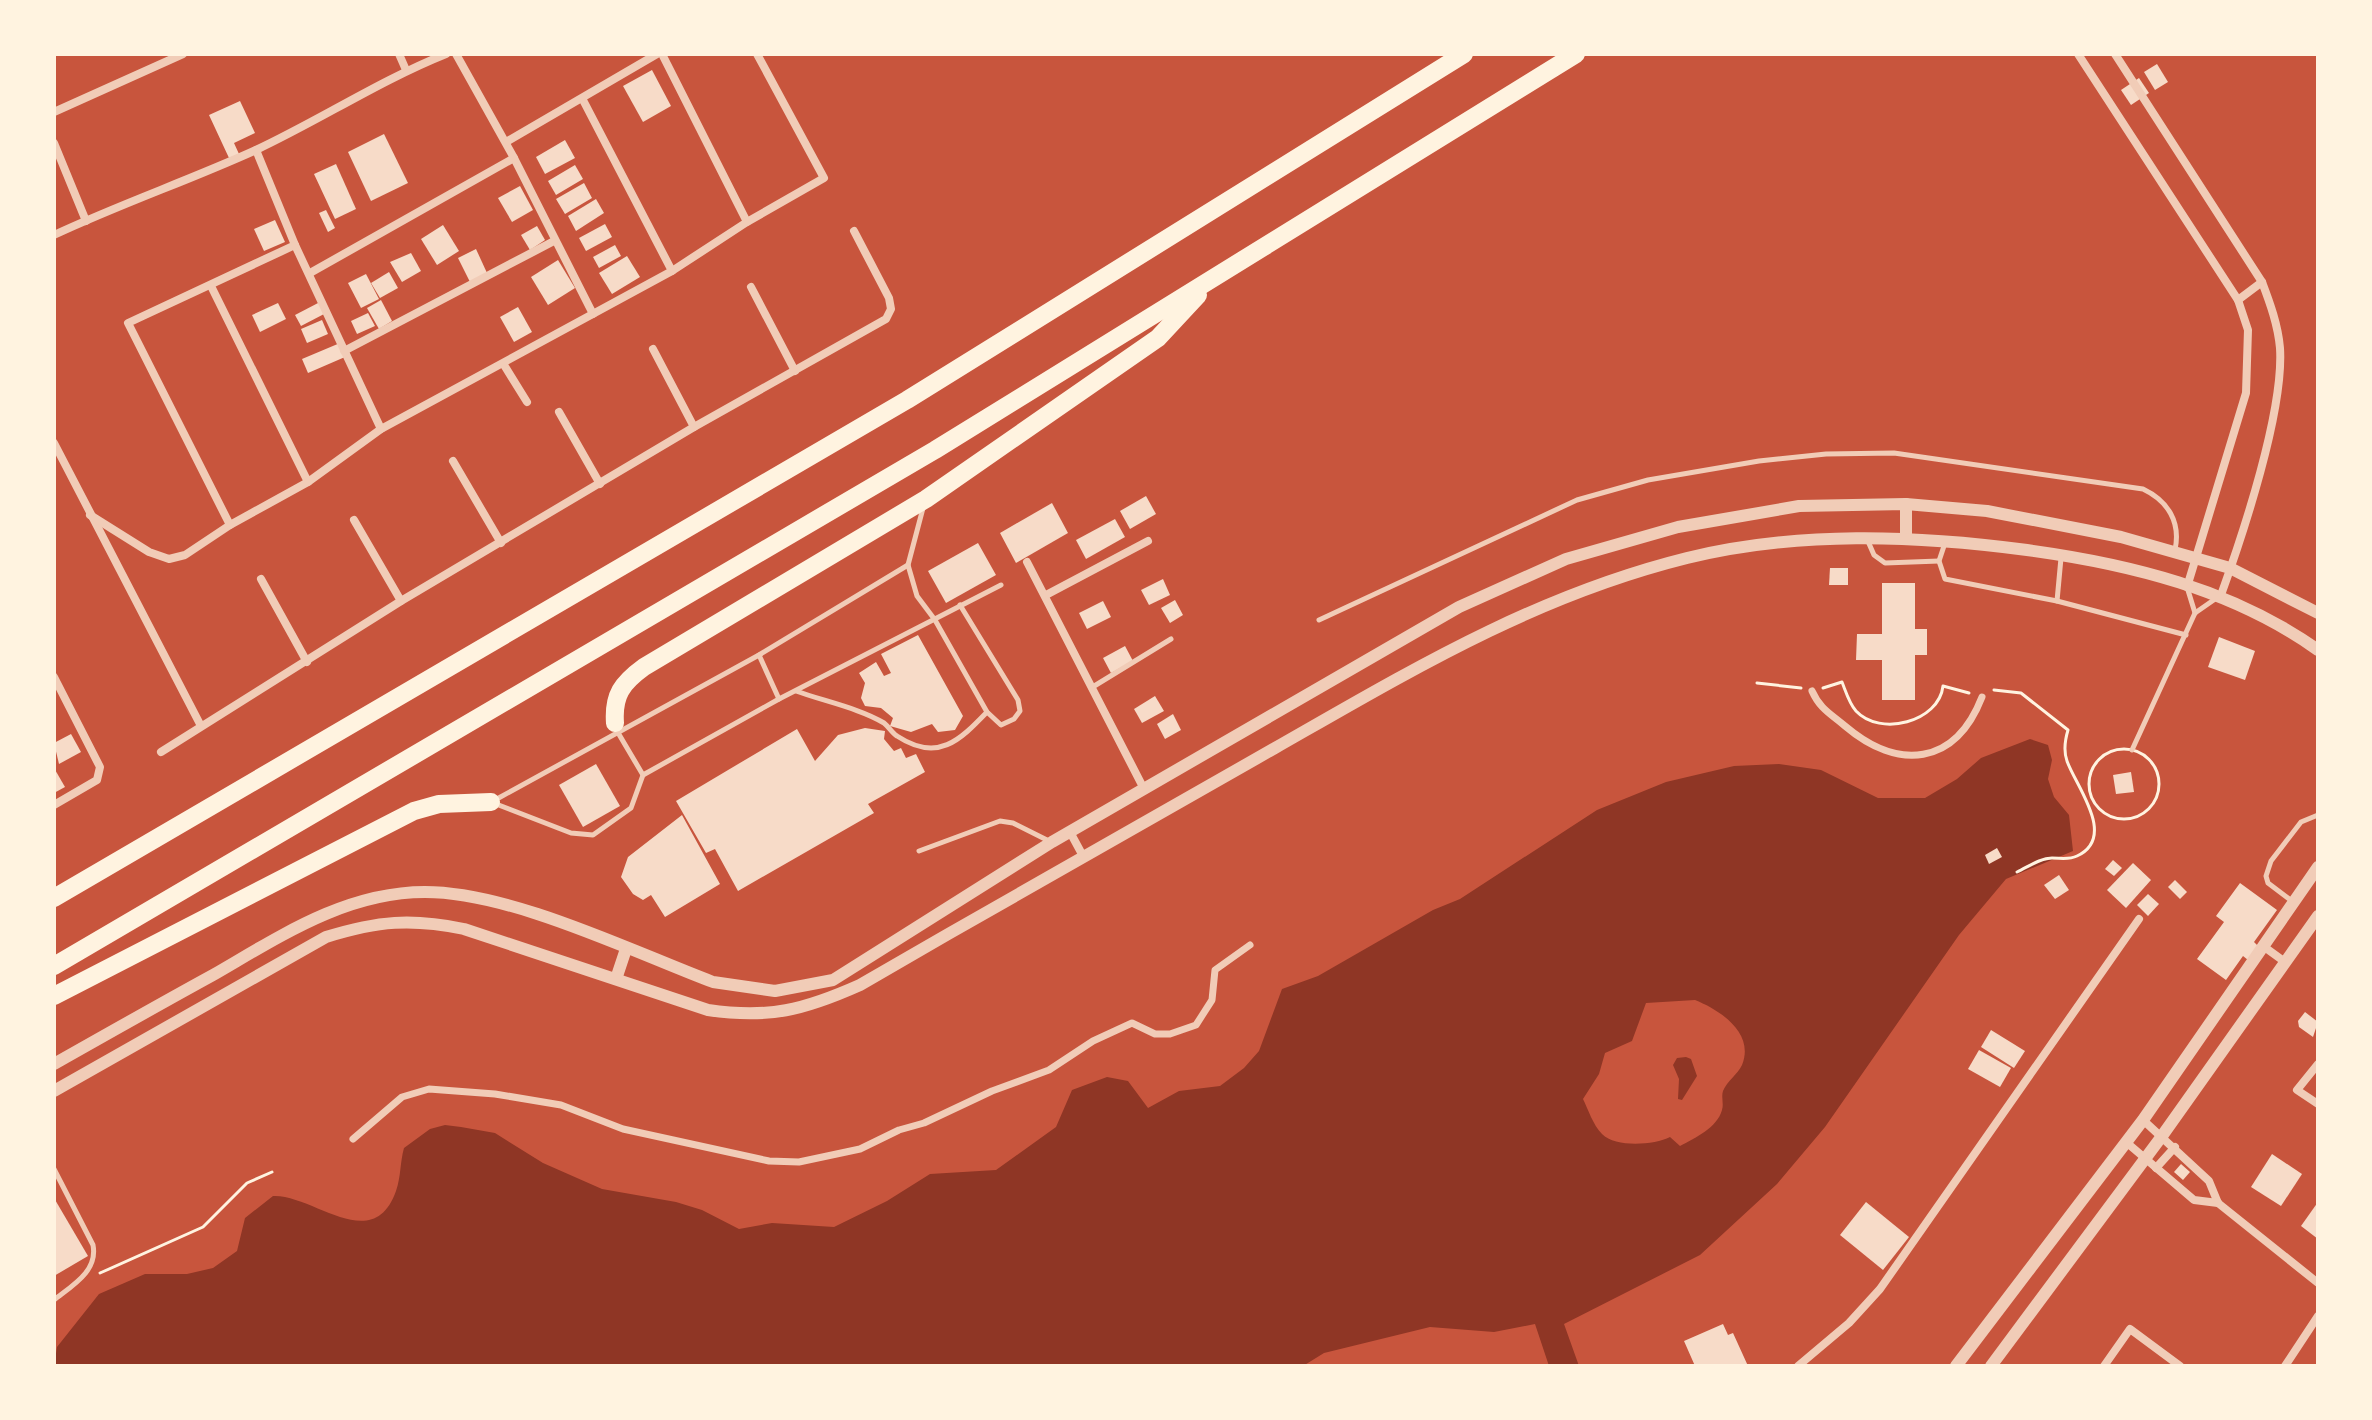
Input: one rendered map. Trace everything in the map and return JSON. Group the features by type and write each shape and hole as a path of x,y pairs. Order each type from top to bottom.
{"highway":[{"path":"54,898 907,400 1464,54"},
{"path":"54,966 670,609 1576,54"},
{"path":"616,727 614,704 619,689 644,667 926,499 1158,338 1214,278"},
{"path":"54,996 414,811 439,804 491,802"}],"street":[{"path":"54,112 183,54"},
{"path":"399,54 406,70"},
{"path":"54,235 256,150 386,84 406,70 446,54"},
{"path":"456,54 506,142 593,314"},
{"path":"506,142 660,54 747,222"},
{"path":"90,515 149,552 169,559 185,555 230,525 308,482 381,429 504,365 672,271 747,222 824,178 757,54"},
{"path":"2078,54 2238,300 2248,330 2246,393 2187,587"},
{"path":"2115,54 2262,282 2280,349 2268,436 2221,595"},
{"path":"583,100 672,271"},
{"path":"54,143 86,221"},
{"path":"256,150 295,245 381,429"},
{"path":"310,273 514,158"},
{"path":"161,752 401,601 694,427 886,319 891,309 889,298 854,231"},
{"path":"344,351 554,241"},
{"path":"230,525 128,323 295,245"},
{"path":"2238,300 2262,282"},
{"path":"211,286 308,482"},
{"path":"751,287 795,371"},
{"path":"653,349 694,427"},
{"path":"504,365 527,402"},
{"path":"559,412 600,484"},
{"path":"54,443 201,726"},
{"path":"453,461 501,543"},
{"path":"54,1064 319,915 378,896 425,892 467,896 516,908 713,982 745,988 775,991 833,980 1052,842 1459,607 1566,559 1678,527 1799,506 1906,504 2019,517 2121,537 2230,568 2318,613"},
{"path":"1906,504 1906,539"},
{"path":"354,520 401,601"},
{"path":"54,1091 326,937 371,923 423,921 464,929 708,1010 745,1015 783,1013 860,985 1471,637 1580,591 1687,558 1804,538 1906,539 2061,555 2167,578 2187,587 2221,595 2277,622 2318,650"},
{"path":"1046,595 1148,541"},
{"path":"2167,578 2174,553"},
{"path":"1027,562 1144,789"},
{"path":"261,579 307,662"},
{"path":"54,677 100,767 97,780 54,805"},
{"path":"1812,691 1822,710 1833,715 1866,743 1893,755 1909,757 1936,750 1958,738 1968,728 1982,697"},
{"path":"1070,832 1083,856"},
{"path":"1956,1366 2143,1120 2318,867"},
{"path":"1991,1366 2162,1136 2318,916"},
{"path":"1798,1366 1849,1323 1880,1289 2139,919"},
{"path":"353,1139 402,1097 429,1089 495,1094 561,1105 623,1129 769,1161 799,1162 829,1156 860,1149 992,1091 1049,1070 1093,1041 1132,1023 1155,1034 1170,1034 1196,1025 1212,1000 1215,970 1250,945"},
{"path":"2263,946 2285,962"},
{"path":"616,979 626,949"},
{"path":"2318,1064 2297,1090 2318,1104"},
{"path":"2143,1120 2209,1181 2218,1203 2318,1283"},
{"path":"2126,1142 2194,1200 2218,1203"},
{"path":"2156,1168 2175,1147"},
{"path":"2285,1366 2318,1316"},
{"path":"2104,1366 2130,1329 2180,1366"}],"lane":[{"path":"1319,620 1577,500 1648,480 1759,461 1826,454 1894,453 1937,457 2143,489 2156,495 2173,515 2178,535 2174,553"},
{"path":"926,499 908,565 917,596 935,620 987,712 1001,725 1014,719 1020,711 1011,684 960,605"},
{"path":"1867,538 1874,555 1885,563 1939,561"},
{"path":"1945,542 1939,561 1945,579 2057,601 2186,635"},
{"path":"2057,601 2061,555"},
{"path":"491,802 616,727 759,655 908,565"},
{"path":"491,802 571,833 593,835 631,808 643,775 779,699 1001,585"},
{"path":"2187,587 2195,613"},
{"path":"2132,750 2195,613 2221,595"},
{"path":"1091,688 1171,639"},
{"path":"759,655 779,699"},
{"path":"796,691 883,723 898,737 925,747 946,747 963,738 987,712"},
{"path":"616,727 643,775"},
{"path":"2292,901 2268,883 2266,876 2271,861 2301,822 2318,815"},
{"path":"919,851 1000,821 1013,823 1052,842"},
{"path":"54,1169 93,1245 95,1258 92,1267 54,1300"}],"path":[{"path":"2121,749 2132,750 2152,764 2157,774 2156,798 2140,815 2116,819 2098,808 2092,798 2090,776 2101,758 2121,749"},
{"path":"71,1286 203,1227 247,1183 272,1172"}],"shaded area":[{"path":"2030,739 2048,745 2052,760 2048,779 2054,797 2069,815 2073,851 2006,879 1959,935 1825,1127 1777,1184 1700,1255 1564,1324 1579,1366 1549,1366 1535,1324 1494,1332 1430,1327 1324,1353 1303,1366 54,1366 57,1347 99,1294 145,1274 187,1274 213,1268 237,1251 245,1218 273,1196 289,1198 358,1221 373,1219 386,1210 396,1191 404,1148 430,1129 445,1125 495,1133 543,1163 602,1189 676,1202 702,1210 739,1229 772,1223 834,1227 887,1201 930,1174 996,1170 1056,1127 1072,1090 1107,1077 1128,1081 1148,1108 1179,1091 1220,1086 1244,1068 1259,1051 1282,989 1318,976 1433,910 1460,899 1597,810 1666,782 1734,766 1779,764 1821,770 1878,798 1925,798 1957,779 1981,758","holes":["1695,1000 1733,1024 1744,1043 1745,1053 1742,1065 1723,1091 1722,1110 1715,1122 1705,1132 1680,1146 1670,1137 1635,1144 1616,1142 1602,1134 1583,1099 1599,1074 1605,1053 1632,1041 1646,1003"]},
{"path":"1677,1058 1691,1059 1697,1076 1682,1100 1678,1099 1679,1079 1673,1065"}],"building":[{"path":"2157,64 2168,82 2155,90 2144,72"},
{"path":"652,70 671,106 643,122 623,86"},
{"path":"2139,78 2149,93 2131,105 2121,90"},
{"path":"240,101 255,133 234,143 239,154 229,158 209,115"},
{"path":"384,134 408,183 371,201 348,152"},
{"path":"565,140 575,158 545,174 536,157"},
{"path":"336,164 356,209 335,219 314,174"},
{"path":"575,165 583,179 556,195 548,181"},
{"path":"584,183 592,198 565,214 556,199"},
{"path":"520,186 533,210 512,222 498,198"},
{"path":"596,199 604,213 576,231 568,216"},
{"path":"326,210 335,228 328,232 319,213"},
{"path":"275,220 285,242 264,251 254,229"},
{"path":"605,224 612,237 586,251 579,238"},
{"path":"443,225 459,251 437,265 421,239"},
{"path":"537,226 545,240 530,250 521,235"},
{"path":"615,245 621,256 599,268 593,257"},
{"path":"476,249 487,273 470,282 458,258"},
{"path":"411,253 421,271 402,282 390,262"},
{"path":"627,256 640,277 612,294 599,273"},
{"path":"558,260 575,288 548,305 531,277"},
{"path":"389,272 398,288 380,298 371,283"},
{"path":"366,274 379,299 361,308 348,283"},
{"path":"381,300 392,321 379,329 367,308"},
{"path":"320,302 326,313 301,326 295,315"},
{"path":"278,303 286,319 260,332 252,315"},
{"path":"518,307 532,332 514,342 500,317"},
{"path":"368,313 375,326 357,334 351,321"},
{"path":"322,320 328,334 307,343 301,329"},
{"path":"340,343 345,357 308,373 302,359"},
{"path":"1146,496 1156,514 1130,529 1120,511"},
{"path":"1052,503 1068,533 1016,563 1000,533"},
{"path":"1115,519 1125,537 1086,559 1076,540"},
{"path":"978,543 996,575 946,603 928,571"},
{"path":"1830,568 1848,568 1848,585 1829,585"},
{"path":"1163,579 1170,595 1149,605 1141,590"},
{"path":"1882,583 1915,583 1915,629 1927,629 1927,655 1915,655 1915,700 1882,700 1882,660 1856,660 1857,634 1882,634"},
{"path":"1175,600 1183,615 1170,623 1161,608"},
{"path":"1103,601 1111,617 1087,629 1079,613"},
{"path":"918,635 963,716 955,730 938,732 932,724 911,732 890,726 893,718 881,708 865,706 861,698 865,683 859,673 876,662 884,676 891,673 881,654"},
{"path":"2219,637 2255,651 2245,680 2208,667"},
{"path":"1125,646 1133,661 1111,673 1103,658"},
{"path":"1155,696 1164,711 1142,723 1134,709"},
{"path":"1173,714 1181,730 1165,739 1157,724"},
{"path":"865,728 885,731 884,739 894,751 901,748 906,758 916,754 925,772 868,804 874,813 738,891 715,849 706,853 676,801 797,729 815,761 838,735"},
{"path":"71,734 81,752 59,764 54,743"},
{"path":"596,764 620,806 583,827 559,785"},
{"path":"54,768 65,787 54,793"},
{"path":"2131,772 2134,792 2116,794 2113,775"},
{"path":"682,815 720,884 665,917 651,895 643,900 633,894 621,877 628,857"},
{"path":"1997,848 2002,857 1989,864 1985,855"},
{"path":"2113,860 2122,868 2114,876 2105,869"},
{"path":"2133,863 2151,880 2126,908 2107,890"},
{"path":"2059,875 2069,890 2055,899 2044,885"},
{"path":"2175,880 2187,892 2180,899 2168,887"},
{"path":"2240,883 2277,910 2254,942 2258,946 2248,960 2243,956 2226,980 2197,959 2224,922 2216,916"},
{"path":"2148,894 2159,904 2148,916 2137,905"},
{"path":"2305,1012 2318,1022 2313,1037 2299,1027 2298,1021"},
{"path":"1991,1030 2025,1051 2014,1068 1981,1047"},
{"path":"1979,1050 2011,1068 2000,1087 1968,1069"},
{"path":"2272,1154 2302,1174 2281,1206 2251,1187"},
{"path":"2181,1164 2190,1172 2183,1180 2174,1172"},
{"path":"54,1198 88,1256 54,1276"},
{"path":"1866,1202 1909,1237 1883,1270 1840,1235"},
{"path":"2318,1202 2318,1239 2301,1226"},
{"path":"1723,1324 1728,1335 1733,1333 1748,1366 1695,1366 1684,1341"}]}
